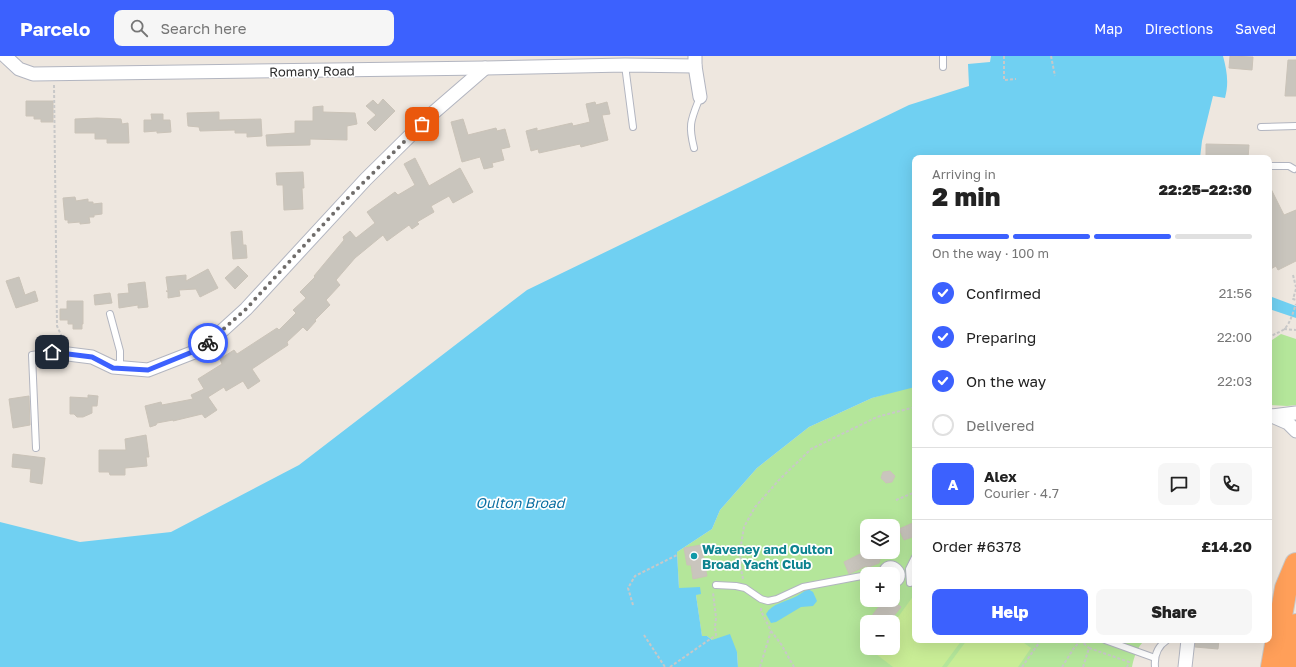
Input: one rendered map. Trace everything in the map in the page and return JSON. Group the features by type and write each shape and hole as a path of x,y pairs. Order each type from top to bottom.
{"highway":[{"path":"1272,667 1286,588 1296,564"},
{"path":"1290,667 1296,625"}],"street":[{"name":"Romany Road","path":"5,56 19,69 33,74 485,68 624,61 695,61"},
{"path":"695,61 700,97"},
{"path":"52,352 92,357 113,368 148,370 202,348 246,309 366,179 433,113 485,68"},
{"path":"1272,416 1296,413"},
{"path":"1272,416 1288,423 1296,430"},
{"path":"1185,667 1188,643"}],"lane":[{"path":"943,56 943,67"},
{"path":"624,61 633,127"},
{"path":"694,148 690,134 690,122 700,97"},
{"path":"1261,127 1296,126"},
{"path":"1272,166 1289,166 1294,169"},
{"path":"110,314 120,351 120,368"},
{"path":"36,448 32,355 52,352"},
{"path":"912,563 909,569 912,583"},
{"path":"885,567 888,565 894,565 897,567"},
{"path":"900,569 902,575 901,578 912,583"},
{"path":"714,586 736,586 745,588 761,599 768,601 777,599 803,587 860,577"},
{"path":"1113,643 1155,658"},
{"path":"1155,667 1155,658 1159,648 1164,643"}],"path":[{"path":"1004,56 1004,80 1016,79"},
{"path":"1051,56 1054,76"},
{"path":"54,74 57,326 62,337 77,355"},
{"path":"1293,275 1296,288 1292,299 1296,300"},
{"path":"1272,336 1284,329 1289,322 1296,304"},
{"path":"1284,329 1296,330"},
{"path":"745,588 740,569 740,551 744,527 755,507 778,481 811,449 876,417 912,408"},
{"path":"896,500 912,493"},
{"path":"634,605 628,588 635,576 677,555"},
{"path":"670,667 716,635 714,586"},
{"path":"761,611 771,631 794,667"},
{"path":"760,667 771,631"},
{"path":"644,635 665,667"},
{"path":"1022,667 1040,643"},
{"path":"1062,667 1078,643"},
{"path":"1083,643 1089,648 1129,662 1127,667"},
{"path":"1083,667 1089,648"}],"green space":[{"path":"1281,334 1296,339 1296,405 1272,405 1272,340"},
{"path":"912,387 912,643 1142,643 1136,652 1132,667 738,667 737,652 707,636 702,637 696,595 700,588 679,588 677,552 712,529 720,510 757,468 809,427 872,398"},
{"path":"912,598 912,643 960,643 942,667 893,667 877,655 900,655 900,615"},
{"path":"965,643 1024,643 1031,648 1018,667 947,667"}],"water":[{"name":"Oulton Broad","path":"991,56 1223,56 1226,67 1227,87 1225,98 1213,96 1202,141 1200,155 912,155 912,388 872,398 809,427 757,468 720,510 712,529 677,552 679,588 700,587 701,594 696,595 702,636 707,636 712,640 730,634 737,652 738,667 0,667 0,522 80,542 171,532 299,465 527,290 909,105 969,86 968,64 990,62"},
{"path":"1272,297 1296,306 1296,318 1272,310"},
{"path":"808,589 813,592 817,601 813,606 801,607 776,622 771,623 766,614 772,607 797,596"}],"building":[{"path":"1230,56 1253,57 1252,70 1229,68"},
{"path":"1288,60 1296,60 1296,96 1285,96"},
{"path":"383,99 395,111 375,131 367,123 376,115 366,106 373,100 378,105"},
{"path":"26,101 53,101 53,122 41,122 41,119 34,119 34,116 26,116"},
{"path":"595,102 596,105 607,102 610,114 602,115 608,140 581,147 580,144 539,153 538,149 531,151 526,131 537,128 537,131 572,123 573,126 590,122 586,104"},
{"path":"323,106 323,112 355,113 357,124 347,126 347,140 310,139 310,145 267,146 266,135 295,133 295,121 313,121 313,107"},
{"path":"219,112 219,120 261,119 262,136 247,137 247,133 235,133 235,130 200,131 199,127 188,126 187,113"},
{"path":"151,114 163,114 163,120 170,120 171,132 144,132 144,120 152,120"},
{"path":"75,119 121,119 122,124 128,123 129,143 107,143 107,139 95,139 95,133 75,133"},
{"path":"463,119 468,135 496,128 497,131 505,129 510,147 501,149 504,160 492,163 493,167 484,169 480,157 462,162 451,122"},
{"path":"1206,144 1249,145 1248,155 1206,155"},
{"path":"415,158 429,186 460,168 473,192 453,203 449,196 431,206 434,212 417,222 419,224 412,229 409,225 387,241 383,235 355,258 336,280 340,285 326,300 330,305 315,320 316,321 307,331 303,327 287,342 288,345 252,369 260,381 248,389 243,381 226,391 224,387 208,397 217,410 205,418 202,414 157,423 156,425 150,427 145,406 161,402 162,405 193,399 191,395 204,389 198,379 222,364 220,359 234,350 237,354 277,328 279,330 296,313 293,310 306,298 300,292 315,277 314,276 344,240 343,237 350,231 356,238 375,223 367,212 395,192 398,195 415,185 404,164"},
{"path":"303,172 303,209 284,210 283,185 277,185 276,173"},
{"path":"1272,191 1284,215 1296,210 1296,261 1278,270 1276,266 1272,268"},
{"path":"75,197 76,201 88,199 88,202 93,202 93,204 102,203 102,214 89,217 90,223 68,223 68,220 65,220 63,198"},
{"path":"242,231 243,245 246,245 247,258 233,259 231,232"},
{"path":"238,266 248,276 235,289 225,278"},
{"path":"208,269 218,288 200,297 196,289 179,290 180,296 168,298 168,292 166,291 168,291 166,277 186,275 186,281"},
{"path":"19,277 25,295 35,291 38,301 16,308 6,281"},
{"path":"145,282 148,307 138,308 138,305 119,308 118,294 129,293 128,284"},
{"path":"110,293 112,303 95,305 94,295"},
{"path":"67,301 83,301 82,329 73,329 73,324 68,324 68,320 60,320 60,309 67,309"},
{"path":"88,395 98,396 97,406 92,406 92,413 83,417 77,417 74,414 70,414 70,397 88,398"},
{"path":"29,396 30,425 13,428 9,399"},
{"path":"146,435 149,457 146,457 147,466 125,468 125,475 110,475 109,472 99,472 99,450 126,450 125,439"},
{"path":"13,454 45,458 42,484 30,482 31,469 12,467"},
{"path":"890,471 895,476 892,482 886,483 881,478 883,472"},
{"path":"912,523 912,537 904,540 900,529"},
{"name":"Waveney and Oulton Broad Yacht Club","path":"701,545 707,576 693,579 691,565 687,565 684,548"},
{"path":"860,554 860,559 880,559 879,563 869,567 860,567 860,569 849,574 844,562"},
{"path":"879,607 901,607 895,615 872,615"},
{"path":"1196,643 1219,643 1218,649 1195,647"}],"way so far":[{"path":"208,343 246,309 344,202 422,124"}],"place":[{"name":"Waveney and Oulton Broad Yacht Club","path":"694,556"}],"route":[{"path":"52,352 92,357 103,361 113,368 148,370 202,348 208,343"}]}
